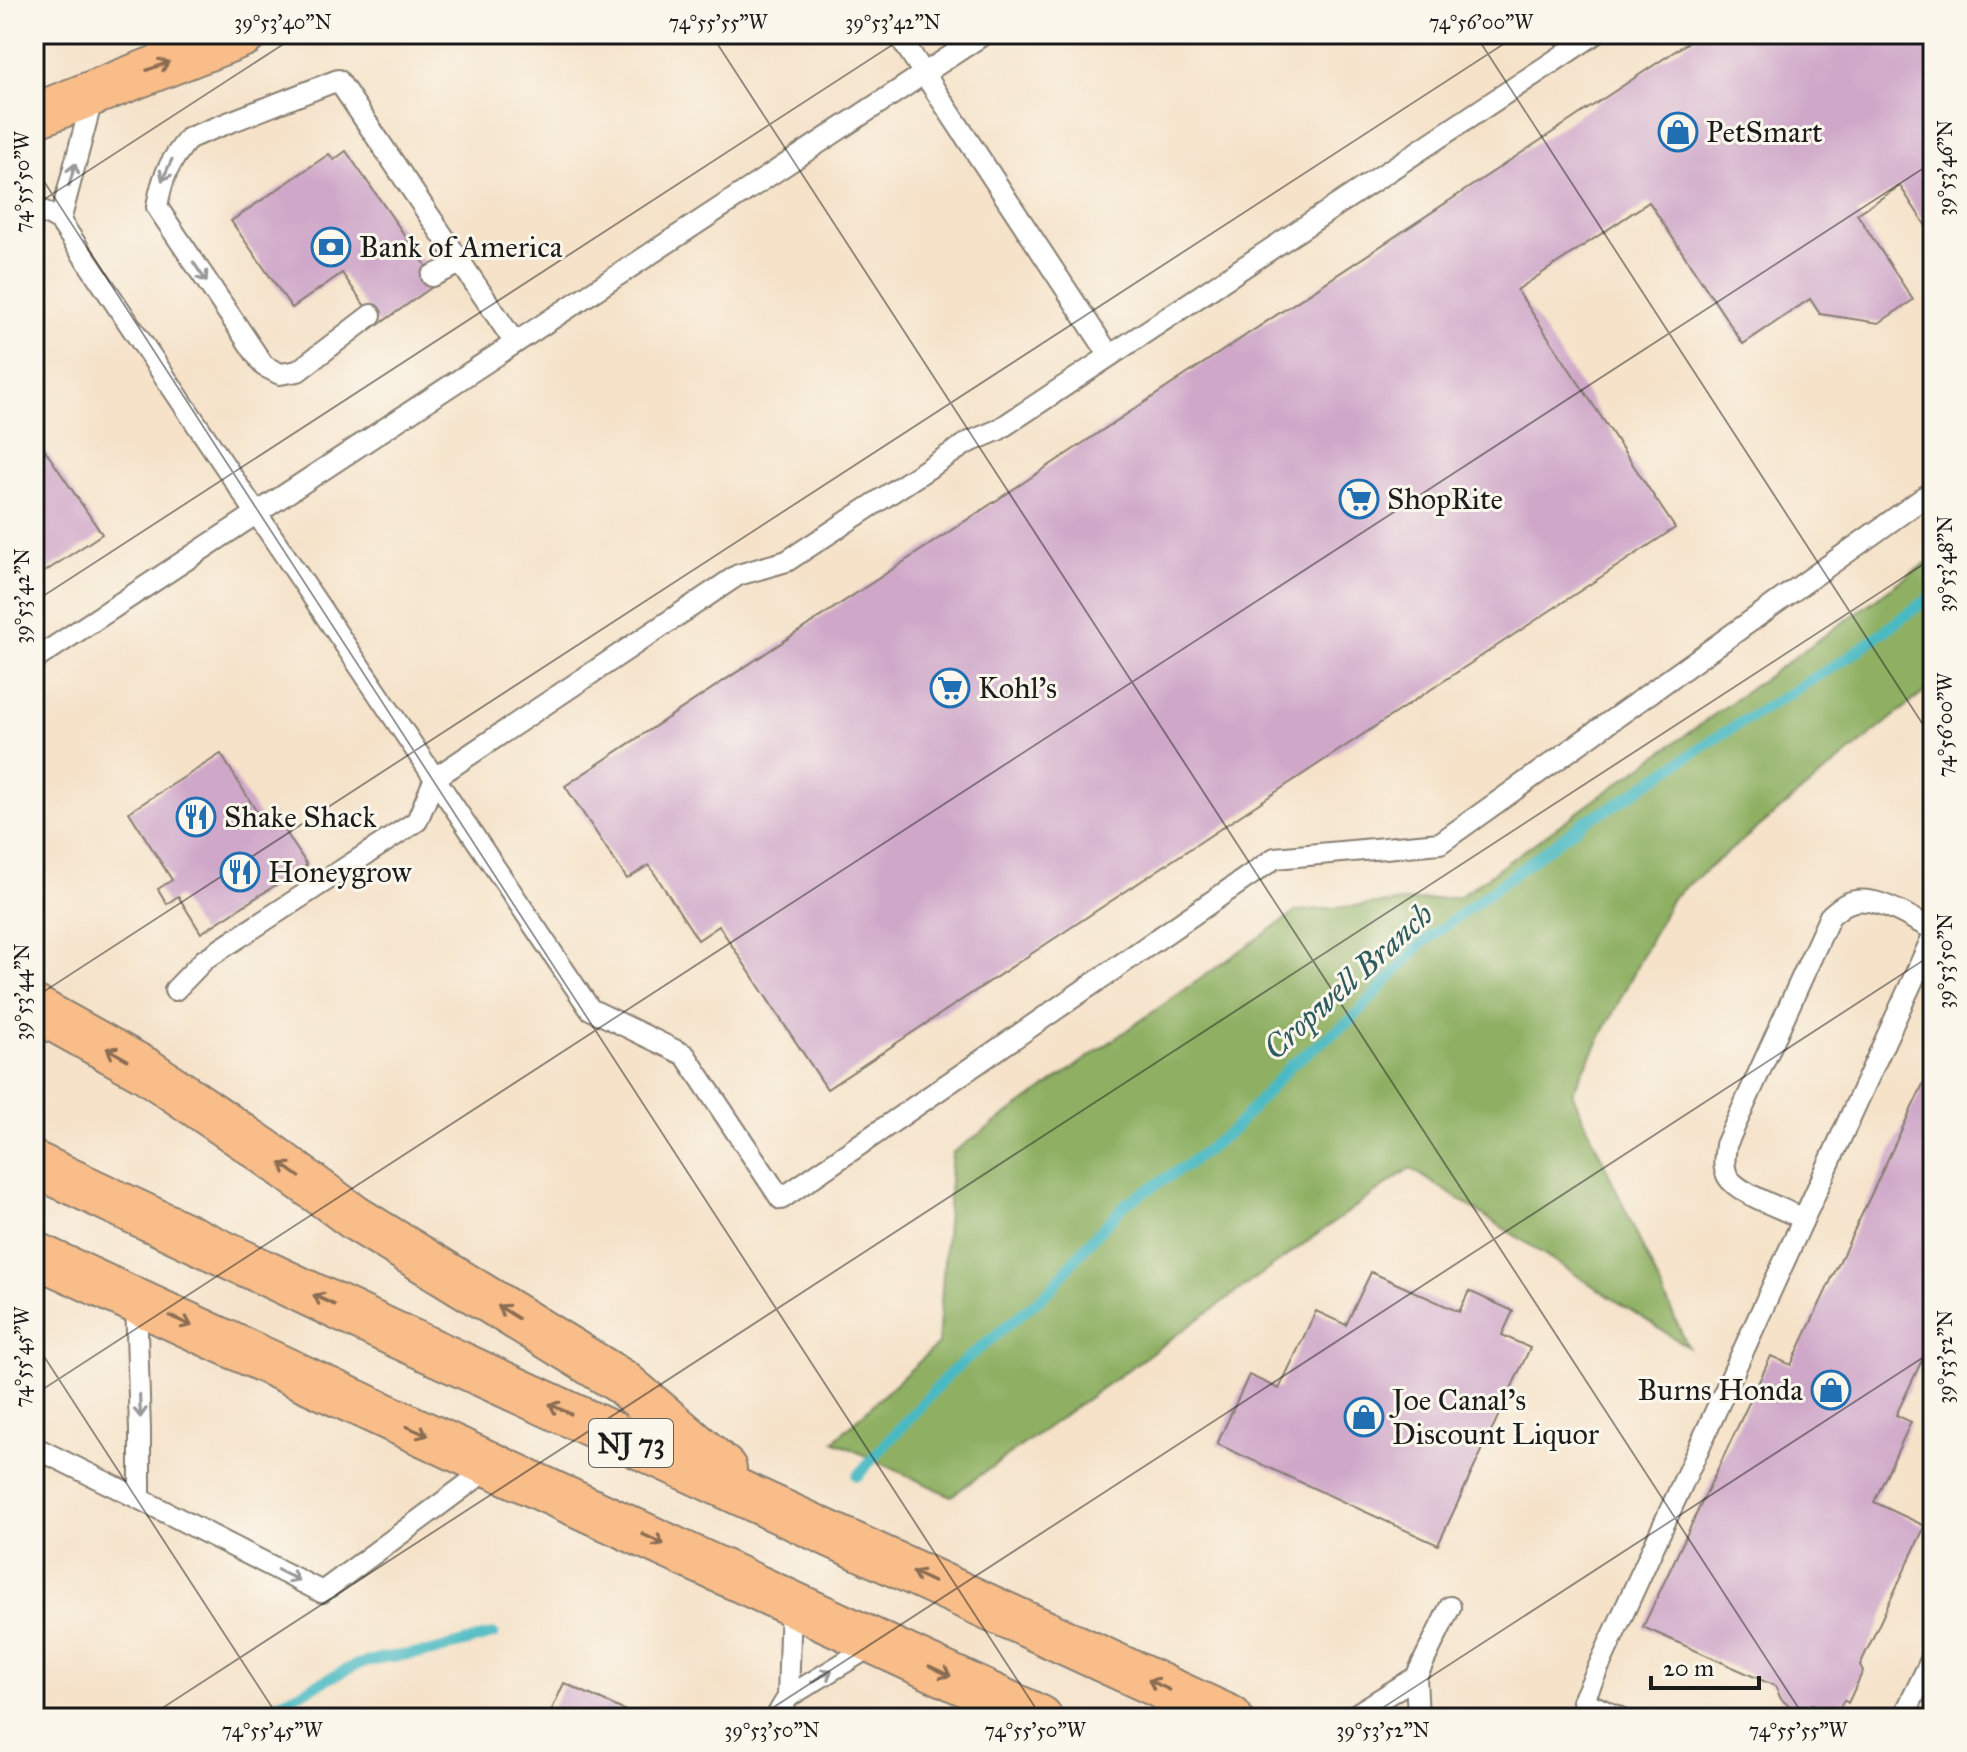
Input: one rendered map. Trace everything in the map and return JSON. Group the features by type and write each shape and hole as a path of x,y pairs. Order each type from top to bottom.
{"highway":[{"path":"34,116 244,34"},
{"path":"34,1008 147,1071 355,1218 622,1382 766,1504"},
{"name":"NJ 73","path":"34,1164 1230,1718"},
{"name":"NJ 73","path":"34,1254 1040,1718"},
{"path":"34,1260 96,1282"}],"lane":[{"path":"898,34 1110,356"},
{"path":"34,660 984,34"},
{"path":"175,990 204,960 417,821 435,778 738,575 787,561 967,443 998,430 1595,34"},
{"path":"371,315 298,371 280,374 264,366 157,207 161,182 172,158 189,138 338,80 515,343"},
{"path":"60,221 94,91"},
{"path":"34,206 60,221 590,1009 685,1055 781,1199 1275,858 1440,843 1933,491"},
{"path":"432,276 461,263"},
{"path":"1802,1218 1742,1190 1729,1179 1724,1163 1726,1145 1830,916 1845,904 1860,900 1879,903 1933,929"},
{"path":"1620,1718 1583,1701 1933,936"},
{"path":"136,1300 140,1499"},
{"path":"34,1447 322,1592 493,1465"},
{"path":"788,1697 791,1603"},
{"path":"1418,1718 1416,1677 1450,1607"},
{"path":"776,1717 788,1697 878,1642"},
{"path":"1903,1718 1933,1656"},
{"path":"1350,1718 1416,1677"}],"green space":[{"path":"1933,558 1933,688 1920,695 1672,898 1572,1093 1688,1347 1410,1168 951,1496 834,1441 938,1344 952,1153 1297,911 1459,897"}],"building":[{"path":"1701,34 1933,34 1933,221 1926,226 1900,186 1857,214 1913,300 1879,323 1820,314 1810,299 1743,344 1649,202 1517,290 1675,528 827,1089 719,926 698,940 649,865 627,879 565,786"},
{"name":"Bank of America","path":"346,151 438,283 378,325 342,273 292,308 231,221 329,154 334,160"},
{"path":"34,434 102,534 34,579"},
{"path":"221,754 263,822 275,815 307,865 201,933 178,896 167,904 158,889 172,880 129,812"},
{"name":"Burns Honda","path":"1933,1063 1933,1337 1896,1415 1911,1422 1874,1502 1925,1526 1860,1665 1863,1671 1848,1703 1844,1700 1835,1716 1812,1704 1803,1709 1792,1708 1781,1699 1775,1686 1643,1627 1771,1356 1791,1365"},
{"name":"Joe Canal's Discount Liquor","path":"1371,1272 1459,1312 1469,1291 1513,1311 1502,1335 1530,1348 1438,1545 1217,1444 1249,1375 1279,1389 1316,1311 1346,1325"},
{"path":"564,1683 641,1718 548,1718"}],"waterway":[{"name":"Cropwell Branch","path":"857,1476 949,1374 1049,1291 1127,1203 1187,1165 1233,1130 1291,1065 1352,1019 1420,945 1585,821 1614,806 1711,741 1849,657 1933,595"},
{"name":"Cropwell Branch","path":"238,1718 286,1700 356,1665 381,1658 430,1652 494,1634"}],"place":[{"name":"PetSmart","path":"1678,132"},
{"name":"Bank of America","path":"331,247"},
{"name":"ShopRite","path":"1359,499"},
{"name":"Kohl's","path":"950,688"},
{"name":"Shake Shack","path":"196,817"},
{"name":"Honeygrow","path":"240,872"},
{"name":"Burns Honda","path":"1831,1390"},
{"name":"Joe Canal's Discount Liquor","path":"1364,1417"}]}
